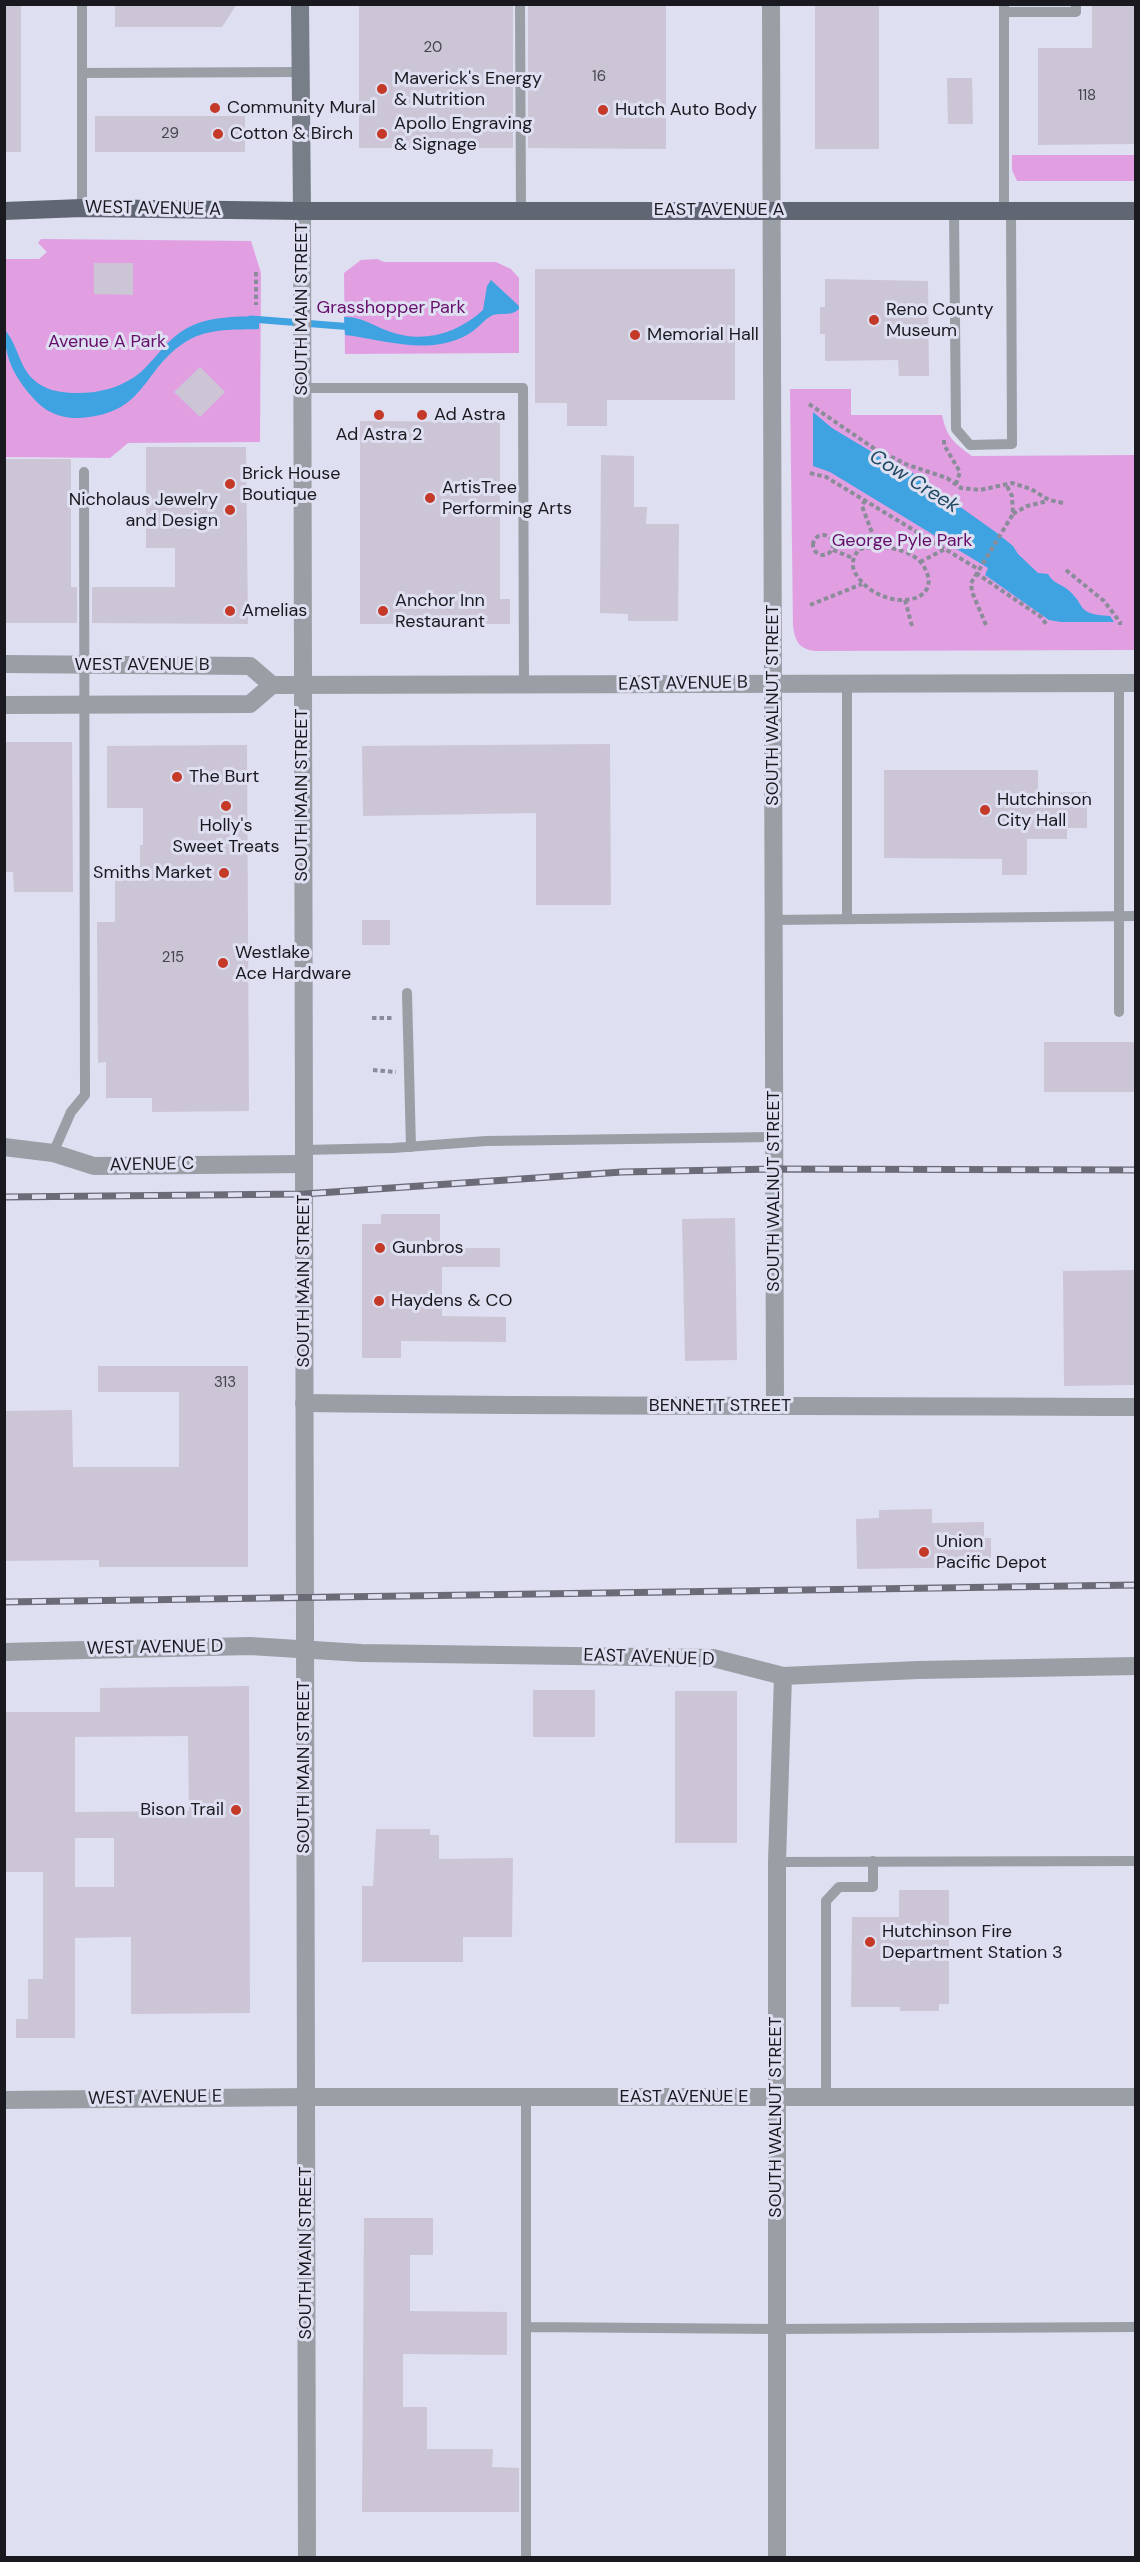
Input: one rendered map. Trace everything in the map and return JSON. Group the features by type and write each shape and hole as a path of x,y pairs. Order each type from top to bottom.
{"main road":[{"name":"SOUTH MAIN STREET","path":"300,4 302,211"},
{"name":"WEST AVENUE A","path":"4,211 82,208 302,211"},
{"name":"EAST AVENUE A","path":"302,211 522,209 1136,211"}],"street":[{"name":"SOUTH WALNUT STREET","path":"771,4 775,1405"},
{"name":"SOUTH MAIN STREET","path":"302,211 307,2558"},
{"name":"WEST AVENUE B","path":"4,664 250,666 272,685"},
{"name":"EAST AVENUE B","path":"302,685 1127,683"},
{"path":"4,705 250,704 272,685 302,685"},
{"name":"AVENUE C","path":"4,1147 53,1153 94,1166 303,1157"},
{"name":"BENNETT STREET","path":"304,1403 573,1407 775,1405 1136,1407"},
{"name":"WEST AVENUE D","path":"4,1652 250,1646 304,1649"},
{"name":"EAST AVENUE D","path":"304,1649 361,1653 713,1658 783,1676 918,1670 1136,1666"},
{"name":"SOUTH WALNUT STREET","path":"777,2558 777,1862 783,1676"},
{"name":"EAST AVENUE E","path":"305,2097 1136,2097"},
{"name":"WEST AVENUE E","path":"4,2100 305,2097"}],"lane":[{"path":"82,4 82,208"},
{"path":"520,4 522,209"},
{"path":"954,210 956,429 970,445 1012,444 1004,8 1076,12 1076,4"},
{"path":"82,73 301,72"},
{"path":"302,388 523,388 524,686"},
{"path":"53,1153 71,1112 85,1095 84,472"},
{"path":"1119,1012 1119,916 1127,683"},
{"path":"847,684 847,919"},
{"path":"773,920 1136,916"},
{"path":"407,993 411,1147"},
{"path":"303,1157 496,1141 774,1137"},
{"path":"826,2097 826,1902 839,1887 873,1887 873,1861"},
{"path":"777,1862 1136,1861"},
{"path":"526,2097 526,2558"},
{"path":"527,2327 777,2329 1136,2327"}],"path":[{"path":"256,272 256,305"},
{"path":"809,404 875,449 908,465 947,478 961,488 980,490 1006,484 1022,485 1049,500 1063,503"},
{"path":"810,473 826,477 945,549 1041,617 1047,625"},
{"path":"986,625 972,592 971,583 1012,514 1012,496 1006,484"},
{"path":"865,500 862,506 877,546"},
{"path":"1012,514 1027,506 1049,500"},
{"path":"822,535 832,539 833,550 825,556 819,555 811,546 814,539 822,535"},
{"path":"877,546 910,554 920,562 926,572 928,586 923,594 905,600 875,595 862,584 854,572 853,558 859,549 877,546"},
{"path":"920,562 945,549"},
{"path":"833,550 853,558"},
{"path":"1066,570 1104,602 1120,625"},
{"path":"810,605 862,584"},
{"path":"905,600 912,626"},
{"path":"373,1070 408,1072"}],"green space":[{"path":"1012,155 1135,155 1135,181 1017,181 1012,170"},
{"name":"Avenue A Park","path":"41,239 251,241 261,273 260,442 128,443 110,458 5,457 5,259 39,259 47,252 38,243"},
{"name":"Grasshopper Park","path":"377,259 384,262 496,262 511,269 519,278 519,353 345,354 344,273 361,260"},
{"name":"George Pyle Park","path":"790,389 851,389 851,415 942,415 952,439 972,456 1135,455 1135,650 815,651 802,646 795,636 793,626"}],"water":[{"path":"491,280 519,306 519,309 509,314 493,315 471,333 452,341 422,346 345,335 344,317 362,320 388,331 414,337 450,331 483,310 487,286"},
{"path":"259,316 259,329 213,332 187,341 160,364 131,399 119,408 102,415 66,417 43,408 21,383 6,350 5,330 25,369 34,380 52,390 72,393 91,392 109,389 134,378 162,348 187,328 204,321 222,318"},
{"path":"813,412 832,428 877,455 887,469 900,472 907,469 997,533 1013,546 1038,573 1048,574 1055,582 1067,589 1086,611 1110,616 1114,622 1049,620 985,575 988,568 830,472 813,466"}],"building":[{"path":"4,4 21,4 21,152 4,152"},
{"path":"115,4 237,4 222,27 115,27"},
{"path":"359,4 513,4 513,148 359,148"},
{"path":"528,4 666,4 666,149 528,148"},
{"path":"815,4 879,4 879,149 815,149"},
{"path":"1092,4 1136,4 1136,144 1038,145 1038,48 1092,48"},
{"path":"947,78 972,78 973,124 948,124"},
{"path":"95,116 245,116 245,152 95,152"},
{"path":"94,263 133,263 133,295 94,294"},
{"name":"Memorial Hall","path":"535,269 735,269 735,400 607,400 607,426 567,426 567,403 535,403"},
{"name":"Reno County Museum","path":"825,279 928,281 929,376 899,376 898,360 825,361 825,334 820,334 820,307 825,307"},
{"path":"200,367 225,392 200,417 174,392"},
{"path":"360,421 500,422 500,599 510,599 510,624 360,624"},
{"path":"146,447 246,447 248,624 92,623 92,587 175,587 175,548 146,548"},
{"path":"601,455 634,456 634,507 647,507 646,524 679,524 678,621 628,621 628,614 600,613"},
{"path":"4,459 71,459 71,587 77,587 77,623 4,623"},
{"path":"4,742 72,742 73,892 14,892 13,872 4,872"},
{"path":"610,744 611,905 536,905 536,813 363,816 362,746"},
{"path":"247,745 249,1111 152,1112 152,1098 106,1098 106,1062 98,1063 97,922 115,922 115,866 140,866 140,845 143,845 143,808 107,808 107,746"},
{"name":"Hutchinson City Hall","path":"884,770 1038,770 1038,793 1087,792 1087,828 1067,828 1067,839 1027,839 1027,875 1002,875 1002,859 884,858"},
{"path":"362,920 390,920 390,945 362,945"},
{"path":"1044,1042 1136,1042 1136,1092 1044,1092"},
{"path":"381,1214 440,1214 440,1248 500,1248 500,1267 442,1267 442,1316 506,1317 506,1342 401,1341 401,1358 362,1358 362,1224 381,1224"},
{"path":"735,1218 737,1360 685,1361 682,1219"},
{"path":"1136,1270 1136,1385 1064,1386 1063,1271"},
{"path":"98,1366 248,1366 248,1567 99,1567 99,1560 4,1561 4,1411 72,1410 73,1467 179,1467 179,1392 98,1392"},
{"name":"Union Pacific Depot","path":"932,1509 932,1523 984,1522 984,1538 991,1538 991,1567 857,1569 856,1519 879,1518 879,1510"},
{"path":"249,1686 250,2013 131,2014 131,1937 75,1938 75,2038 16,2038 16,2019 28,2019 28,1979 43,1979 43,1872 4,1872 4,1712 100,1712 100,1688","holes":["188,1736 189,1811 75,1812 75,1737","75,1838 114,1838 114,1887 75,1887"]},
{"path":"533,1690 595,1690 595,1737 533,1737"},
{"path":"675,1691 737,1691 737,1843 675,1843"},
{"path":"376,1829 430,1829 430,1835 439,1835 439,1859 513,1858 512,1937 463,1937 463,1962 362,1962 362,1886 373,1886"},
{"path":"899,1890 949,1890 949,2004 939,2004 939,2011 900,2011 900,2007 851,2007 852,1917 899,1917"},
{"path":"364,2218 433,2218 433,2255 410,2255 410,2311 507,2312 507,2355 403,2354 403,2407 427,2407 427,2449 493,2449 492,2467 519,2468 519,2512 362,2512"}],"waterway":[{"name":"Cow Creek","path":"251,319 353,327"}],"railway":[{"path":"4,1197 304,1194 622,1172 774,1169 1136,1170"},
{"path":"4,1602 1136,1585"}],"place":[{"name":"Maverick's Energy & Nutrition","path":"382,89"},
{"name":"Community Mural","path":"215,108"},
{"name":"Hutch Auto Body","path":"603,110"},
{"name":"Cotton & Birch","path":"218,134"},
{"name":"Apollo Engraving & Signage","path":"382,134"},
{"name":"Reno County Museum","path":"874,320"},
{"name":"Memorial Hall","path":"635,335"},
{"name":"Ad Astra 2","path":"379,415"},
{"name":"Ad Astra","path":"422,415"},
{"name":"Brick House Boutique","path":"230,484"},
{"name":"ArtisTree Performing Arts","path":"430,498"},
{"name":"Nicholaus Jewelry and Design","path":"230,510"},
{"name":"Amelias","path":"230,611"},
{"name":"Anchor Inn Restaurant","path":"383,611"},
{"name":"The Burt","path":"177,777"},
{"name":"Holly's Sweet Treats","path":"226,806"},
{"name":"Hutchinson City Hall","path":"985,810"},
{"name":"Smiths Market","path":"224,873"},
{"name":"Westlake Ace Hardware","path":"223,963"},
{"name":"Gunbros","path":"380,1248"},
{"name":"Haydens & CO","path":"379,1301"},
{"name":"Union Pacific Depot","path":"924,1552"},
{"name":"Bison Trail","path":"236,1810"},
{"name":"Hutchinson Fire Department Station 3","path":"870,1942"}]}
